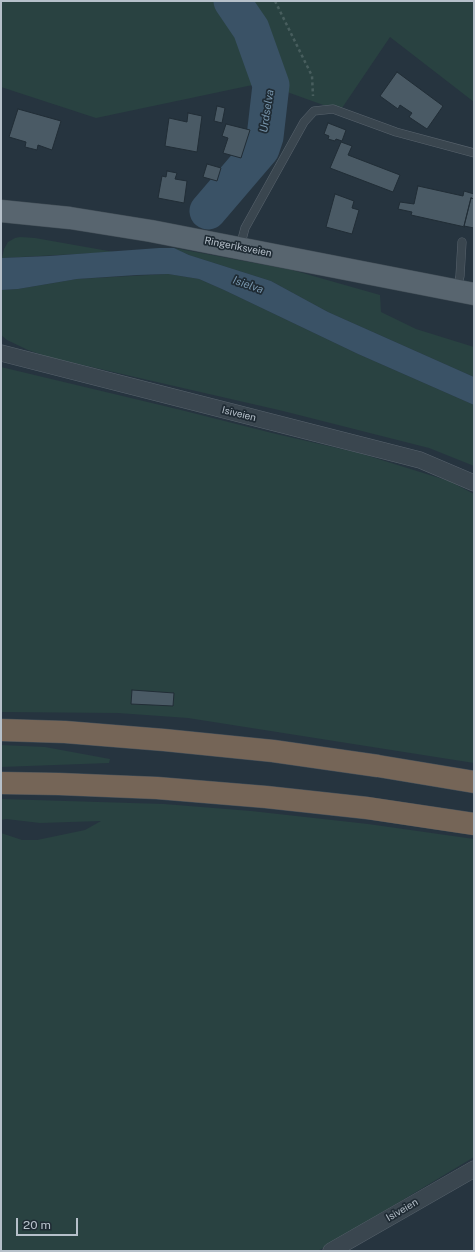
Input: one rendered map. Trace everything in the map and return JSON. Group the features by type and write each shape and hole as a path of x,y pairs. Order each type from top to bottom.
{"highway":[{"path":"1,730 65,732 265,750 378,766 474,782"},
{"path":"1,783 158,788 367,808 474,824"}],"main road":[{"name":"Ringeriksveien","path":"1,211 77,219 151,230 466,293"}],"street":[{"name":"Isiveien","path":"1,353 420,460 474,483"},
{"name":"Isiveien","path":"331,1251 474,1169"}],"lane":[{"path":"240,248 245,228 304,122 314,111 333,109 396,132 474,153"},
{"path":"462,242 460,276 466,293"}],"path":[{"path":"275,1 312,76 314,111"}],"green space":[{"path":"1,1 474,1 474,102 390,37 340,111 262,83 96,118 1,87"},
{"path":"20,237 35,238 114,252 2,258 4,249 8,242"},
{"path":"174,248 292,270 380,295 381,312 416,329 474,347 474,377 328,312 271,281 189,255"},
{"path":"168,274 199,279 358,354 474,405 474,466 429,448 283,411 48,357 28,350 7,340 1,335 1,290 18,289 77,279"},
{"path":"1,367 359,453 449,481 474,494 474,763 188,718 118,713 1,712"},
{"path":"1,745 45,747 110,759 109,763 1,767"},
{"path":"1,799 164,804 251,811 368,824 474,839 474,1157 318,1251 1,1251 1,833 22,840 37,840 85,830 101,821 40,823 6,819 1,820"}],"water":[{"name":"Isielva","path":"174,248 189,255 271,281 328,312 474,377 474,405 358,354 199,279 168,274 137,275 77,279 18,289 1,290 1,258"}],"building":[{"path":"397,72 443,106 427,129 409,117 412,113 400,105 398,109 380,96"},
{"path":"217,106 225,108 222,123 214,121"},
{"path":"18,109 61,121 52,150 38,145 37,150 25,147 26,142 9,137"},
{"path":"188,113 202,116 197,152 165,146 169,118 187,122"},
{"path":"328,123 346,130 342,141 328,139 329,136 324,134"},
{"path":"226,124 250,130 241,158 223,153 228,138 222,136"},
{"path":"341,142 352,146 348,155 400,175 393,192 330,168"},
{"path":"207,164 221,168 217,181 203,177"},
{"path":"167,171 177,173 175,179 187,181 184,203 158,198 162,176 166,177"},
{"path":"418,186 463,196 464,191 474,194 474,199 471,198 465,227 411,215 412,212 398,209 400,202 414,204"},
{"path":"335,194 354,201 352,208 359,210 352,234 326,227"},
{"path":"471,198 474,199 474,228 464,226"},
{"path":"132,690 174,693 173,706 131,704"}],"waterway":[{"name":"Urdselva","path":"208,211 261,149 265,137 271,85 251,29 232,1"}]}
